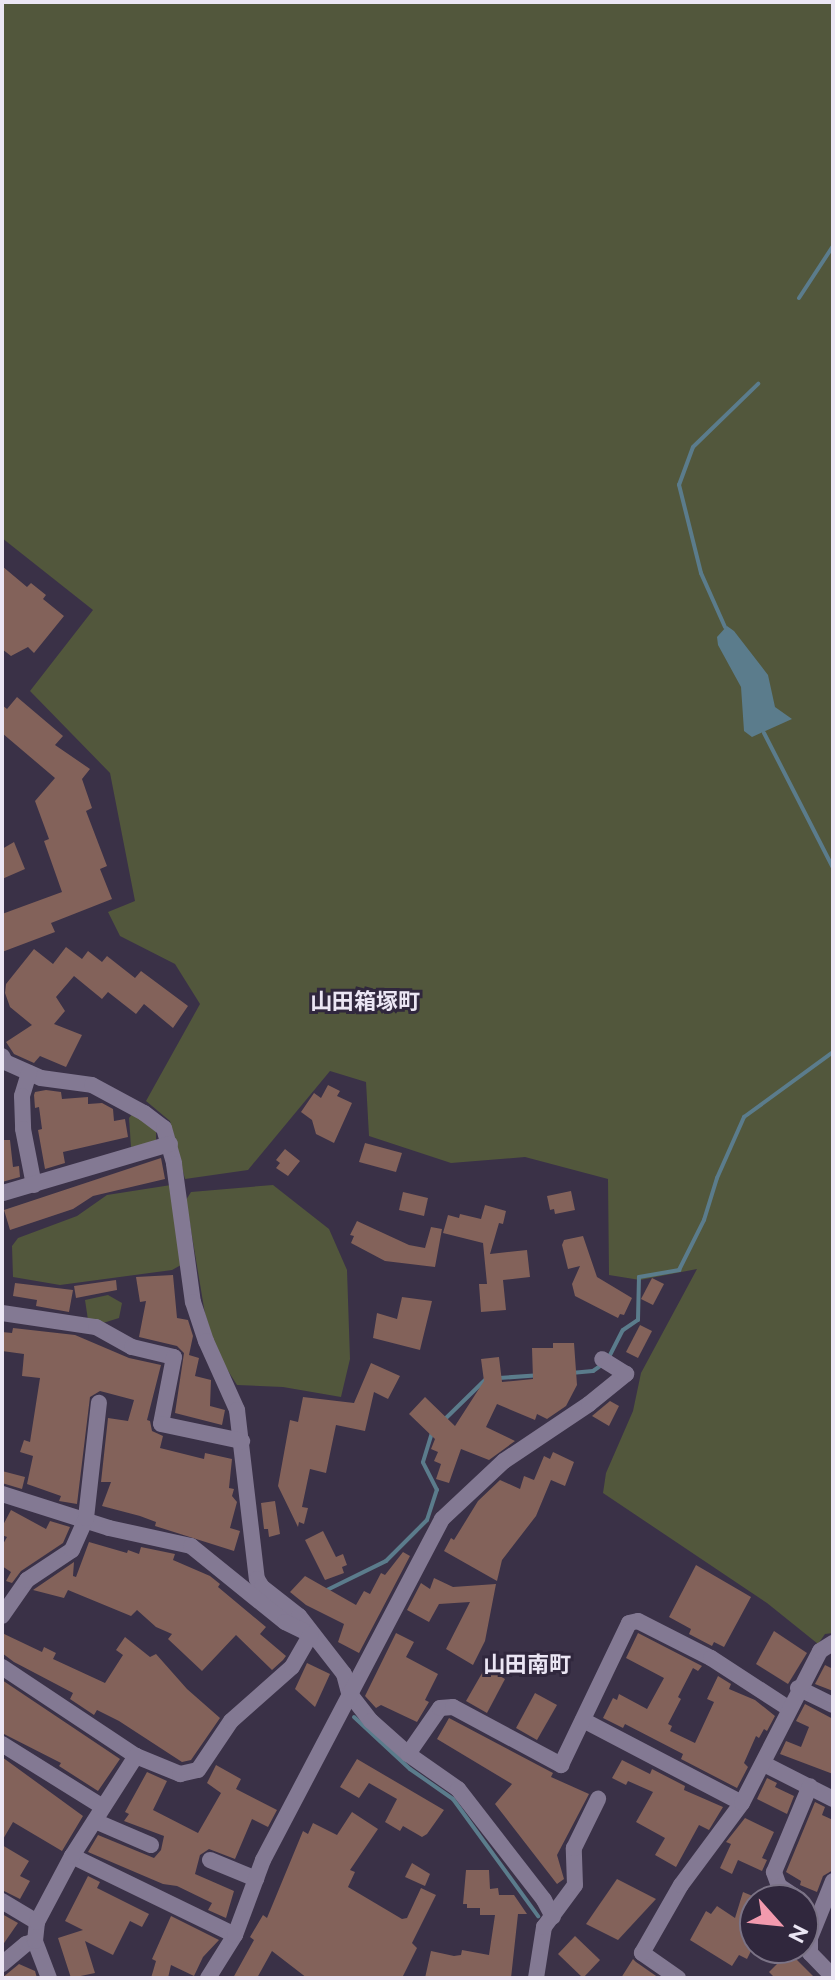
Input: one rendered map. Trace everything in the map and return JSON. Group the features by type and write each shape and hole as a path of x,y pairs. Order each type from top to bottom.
{"street":[{"path":"2,1056 5,1062 41,1078 92,1085 144,1113 164,1128 170,1144 193,1302 206,1341 237,1410 257,1579 299,1616 344,1674 349,1693 371,1721 408,1754 458,1789 544,1900 553,1917"},
{"path":"29,1073 22,1096 23,1129 34,1185"},
{"path":"3,1193 115,1157 170,1144"},
{"path":"2,1313 96,1327 132,1347 174,1357 161,1424 242,1441"},
{"path":"208,1978 235,1935 256,1879 349,1693 442,1519 504,1461 589,1404 626,1374 606,1362"},
{"path":"2,1616 27,1580 72,1550 86,1518 99,1403"},
{"path":"2,1494 86,1518 109,1528 191,1546 285,1622 311,1634"},
{"path":"408,1754 440,1708 453,1707 561,1765 629,1623 638,1621 711,1658 788,1708"},
{"path":"2,1667 136,1756 180,1774 198,1770 231,1721 292,1667 311,1634"},
{"path":"678,1978 642,1953 681,1885 742,1803 764,1764 798,1688 820,1651 833,1643"},
{"path":"798,1688 833,1705"},
{"path":"583,1720 742,1803"},
{"path":"2,1744 99,1814 151,1845"},
{"path":"49,1978 35,1941 37,1922 72,1856 136,1756"},
{"path":"764,1764 833,1799"},
{"path":"778,1884 774,1872 810,1786"},
{"path":"536,1978 544,1927 575,1885 574,1848 598,1799"},
{"path":"72,1856 235,1935"},
{"path":"210,1860 256,1879"},
{"path":"833,1881 810,1938 810,1953 833,1977"},
{"path":"2,1901 37,1922"},
{"path":"2,1964 26,1944 35,1941"}],"green space":[{"path":"2,2 833,2 833,1633 825,1634 818,1644 767,1603 603,1493 606,1473 633,1411 641,1373 697,1269 640,1280 609,1275 608,1179 525,1157 451,1163 369,1136 366,1082 330,1071 248,1170 185,1179 170,1121 146,1101 200,1004 175,964 120,936 108,912 135,901 110,773 30,691 93,610 2,538"},
{"path":"133,1113 156,1131 156,1142 131,1147 129,1118"},
{"path":"171,1185 181,1265 172,1270 60,1285 13,1277 12,1246 18,1238 77,1216 107,1195"},
{"path":"273,1185 329,1229 347,1270 350,1359 341,1397 283,1387 237,1385 218,1355 205,1314 186,1200 191,1192"},
{"path":"108,1295 122,1303 119,1318 103,1323 88,1320 85,1300"}],"water":[{"path":"727,626 768,675 775,707 792,719 752,737 744,731 741,687 718,645 717,637"}],"building":[{"path":"2,566 27,587 31,583 46,595 43,599 64,616 34,653 28,647 11,656 2,649"},
{"path":"17,697 63,736 55,745 90,769 82,779 92,808 86,811 107,866 100,869 112,899 51,923 55,932 2,952 2,914 62,892 44,841 49,839 35,801 55,778 2,733 2,705 7,709"},
{"path":"14,842 25,869 2,879 2,849"},
{"path":"66,947 82,959 88,951 102,962 107,956 135,978 141,971 188,1006 173,1028 144,1004 136,1014 108,992 102,999 74,976 56,997 65,1011 54,1024 82,1035 66,1067 40,1056 34,1063 14,1054 6,1042 32,1025 10,1007 5,993 6,984 34,949 53,964"},
{"path":"328,1085 340,1091 337,1096 352,1103 334,1143 316,1134 312,1120 301,1112 314,1093 321,1098"},
{"path":"46,1090 61,1092 62,1099 88,1097 88,1104 102,1103 113,1109 114,1121 125,1119 128,1137 63,1152 65,1163 45,1169 38,1130 42,1129 39,1107 35,1108 34,1095"},
{"path":"2,1140 10,1140 13,1167 19,1166 20,1177 2,1182"},
{"path":"365,1143 402,1153 396,1172 359,1162"},
{"path":"285,1149 300,1161 288,1176 276,1168 280,1163 276,1160"},
{"path":"161,1158 165,1179 93,1196 73,1209 10,1230 4,1210"},
{"path":"571,1191 575,1210 555,1214 554,1209 550,1210 547,1196"},
{"path":"403,1192 428,1198 424,1216 399,1210"},
{"path":"485,1205 506,1211 490,1254 527,1250 530,1277 503,1280 506,1310 481,1312 479,1284 487,1284 483,1243 443,1233 448,1215 459,1218 460,1214 481,1219"},
{"path":"357,1221 409,1245 425,1248 431,1227 442,1229 435,1267 385,1261 351,1243 354,1236 350,1235"},
{"path":"583,1236 597,1277 632,1298 624,1315 620,1314 618,1318 575,1296 572,1284 580,1266 568,1269 562,1245 564,1240"},
{"path":"173,1275 177,1318 188,1320 193,1336 189,1355 199,1358 195,1376 211,1380 210,1406 225,1410 222,1425 175,1413 184,1353 177,1346 139,1337 146,1301 140,1302 136,1277"},
{"path":"652,1278 664,1284 653,1305 641,1299"},
{"path":"116,1280 117,1290 76,1298 74,1286"},
{"path":"15,1283 73,1290 69,1312 36,1306 37,1300 13,1296"},
{"path":"402,1297 432,1301 420,1350 373,1338 377,1313 397,1319"},
{"path":"640,1325 652,1331 638,1358 626,1352"},
{"path":"13,1328 75,1335 129,1358 161,1365 147,1420 152,1431 163,1436 160,1448 204,1459 205,1453 232,1459 229,1488 234,1489 232,1496 237,1502 230,1528 240,1531 234,1551 155,1526 156,1522 140,1516 102,1506 111,1482 101,1482 108,1418 128,1421 134,1400 100,1391 90,1397 77,1504 59,1501 61,1496 27,1484 33,1456 20,1452 24,1440 30,1442 40,1378 22,1376 24,1354 2,1351 2,1332 12,1333"},
{"path":"553,1343 574,1343 577,1385 566,1406 547,1419 537,1414 535,1420 497,1404 486,1427 515,1441 489,1460 461,1449 449,1483 436,1479 441,1464 434,1461 438,1452 431,1449 435,1439 409,1414 425,1397 455,1426 484,1381 481,1359 499,1357 502,1382 533,1379 532,1348 553,1348"},
{"path":"371,1363 400,1376 388,1399 374,1392 365,1431 336,1425 326,1473 310,1469 302,1507 308,1508 304,1524 299,1522 298,1527 278,1486 290,1420 298,1422 303,1397 354,1403"},
{"path":"610,1401 619,1406 609,1426 592,1416"},
{"path":"553,1452 574,1462 565,1486 551,1480 536,1516 502,1560 497,1581 444,1551 478,1501 500,1480 520,1489 524,1476 534,1480 544,1456 550,1459"},
{"path":"2,1471 25,1477 22,1489 2,1483"},
{"path":"275,1501 280,1534 269,1537 268,1529 264,1529 261,1503"},
{"path":"11,1510 46,1529 50,1521 70,1527 63,1543 21,1571 12,1583 6,1581 11,1572 2,1566 2,1546 7,1537 2,1535 2,1527"},
{"path":"323,1531 336,1557 343,1554 347,1565 342,1567 344,1573 325,1580 305,1540"},
{"path":"89,1542 127,1553 128,1550 139,1554 141,1547 175,1554 173,1560 210,1576 220,1584 218,1587 266,1627 260,1634 286,1656 272,1670 236,1635 202,1671 168,1639 172,1634 156,1627 137,1610 131,1616 68,1590 64,1598 33,1590 74,1562 73,1576 76,1577"},
{"path":"403,1552 410,1556 359,1653 338,1642 344,1624 306,1605 290,1592 305,1576 356,1605 364,1591 370,1594 381,1573 385,1575"},
{"path":"696,1565 751,1597 724,1647 714,1642 712,1646 689,1634 691,1629 669,1617"},
{"path":"434,1578 453,1587 496,1584 485,1641 473,1665 446,1649 470,1602 439,1604 429,1622 407,1610 421,1583 430,1589"},
{"path":"774,1631 807,1653 788,1684 756,1664"},
{"path":"2,1633 42,1652 44,1647 56,1653 53,1659 105,1683 123,1655 116,1650 125,1637 150,1657 156,1654 187,1689 220,1718 191,1760 182,1762 119,1721 97,1710 94,1715 70,1699 73,1693 14,1662 2,1653"},
{"path":"396,1633 414,1642 406,1657 438,1674 425,1700 429,1702 417,1722 381,1705 376,1708 365,1696"},
{"path":"638,1633 702,1666 698,1671 693,1668 678,1697 681,1699 668,1724 672,1726 670,1731 695,1743 714,1702 707,1699 718,1676 731,1684 729,1689 755,1700 775,1716 767,1731 764,1729 759,1738 756,1736 744,1763 748,1767 737,1788 681,1759 683,1754 625,1724 623,1728 603,1718 613,1698 617,1700 619,1694 647,1709 664,1678 626,1658"},
{"path":"307,1663 330,1674 315,1707 295,1689"},
{"path":"825,1665 833,1669 833,1691 815,1684"},
{"path":"485,1668 505,1679 487,1713 466,1701"},
{"path":"2,1680 120,1759 98,1791 59,1766 61,1763 2,1733"},
{"path":"535,1693 557,1705 537,1740 516,1728"},
{"path":"805,1704 833,1719 833,1774 780,1754 786,1741 801,1747 809,1727 796,1721"},
{"path":"449,1718 553,1773 551,1777 589,1794 557,1855 564,1879 557,1884 495,1804 512,1784 437,1739"},
{"path":"2,1757 83,1816 62,1851 13,1822 2,1841"},
{"path":"357,1759 444,1810 427,1834 422,1837 403,1826 400,1831 385,1822 397,1799 369,1783 359,1798 340,1787"},
{"path":"622,1760 650,1774 652,1769 685,1786 684,1790 723,1807 709,1830 699,1825 676,1867 655,1855 665,1838 636,1822 653,1792 612,1778"},
{"path":"216,1765 241,1779 236,1789 277,1810 268,1827 252,1819 235,1859 209,1849 200,1855 195,1874 234,1891 226,1918 208,1910 212,1903 177,1886 163,1884 88,1852 98,1835 154,1858 161,1850 164,1836 124,1821 129,1814 125,1812 147,1772 167,1781 153,1810 198,1833 221,1793 207,1783"},
{"path":"767,1778 777,1783 775,1787 794,1796 787,1814 757,1799"},
{"path":"815,1802 825,1807 822,1815 833,1820 833,1870 823,1876 819,1887 819,1884 800,1884 801,1881 786,1872"},
{"path":"352,1812 378,1829 350,1870 355,1872 348,1887 402,1919 407,1918 421,1888 436,1895 412,1943 417,1948 402,1978 307,1978 272,1951 257,1978 233,1978 254,1940 250,1937 263,1915 267,1918 303,1831 308,1834 313,1823 337,1835"},
{"path":"745,1818 774,1832 762,1858 767,1860 762,1871 738,1860 732,1874 720,1868 731,1844 726,1842"},
{"path":"2,1845 29,1861 20,1876 30,1881 20,1899 2,1890"},
{"path":"412,1863 430,1874 425,1886 405,1877"},
{"path":"466,1870 489,1870 490,1889 498,1888 499,1895 514,1895 527,1914 518,1914 511,1978 425,1978 431,1951 454,1956 461,1955 462,1950 489,1955 495,1915 480,1915 480,1908 467,1908 467,1904 463,1904"},
{"path":"88,1876 100,1882 97,1888 149,1914 142,1927 130,1921 113,1955 85,1941 95,1973 71,1978 58,1938 83,1930 65,1921"},
{"path":"617,1879 656,1899 618,1940 586,1924"},
{"path":"739,1905 739,1955 732,1966 690,1940 706,1911 711,1914 717,1906 735,1918"},
{"path":"2,1914 18,1923 2,1946"},
{"path":"171,1916 219,1940 203,1957 194,1976 171,1965 168,1978 151,1978 156,1961 152,1959"},
{"path":"575,1936 600,1960 583,1978 558,1954"},
{"path":"633,1959 636,1962 659,1978 621,1978"},
{"path":"19,1964 35,1971 37,1978 2,1978"},
{"path":"777,1964 801,1964 815,1978 775,1978 769,1972"}],"waterway":[{"path":"799,298 833,246"},
{"path":"725,627 701,573 679,485 693,447 758,384"},
{"path":"764,733 833,868"},
{"path":"609,1357 623,1330 638,1320 639,1277 679,1270 704,1220 717,1178 744,1117 833,1052"},
{"path":"571,1373 593,1371 603,1364"},
{"path":"499,1378 538,1375"},
{"path":"444,1420 486,1379"},
{"path":"327,1590 386,1561 427,1520 437,1490 423,1462 432,1432"},
{"path":"354,1717 410,1769 453,1799 538,1916"}],"district":[{"name":"山田箱塚町","path":"365,1002"},
{"name":"山田南町","path":"527,1665"}]}
